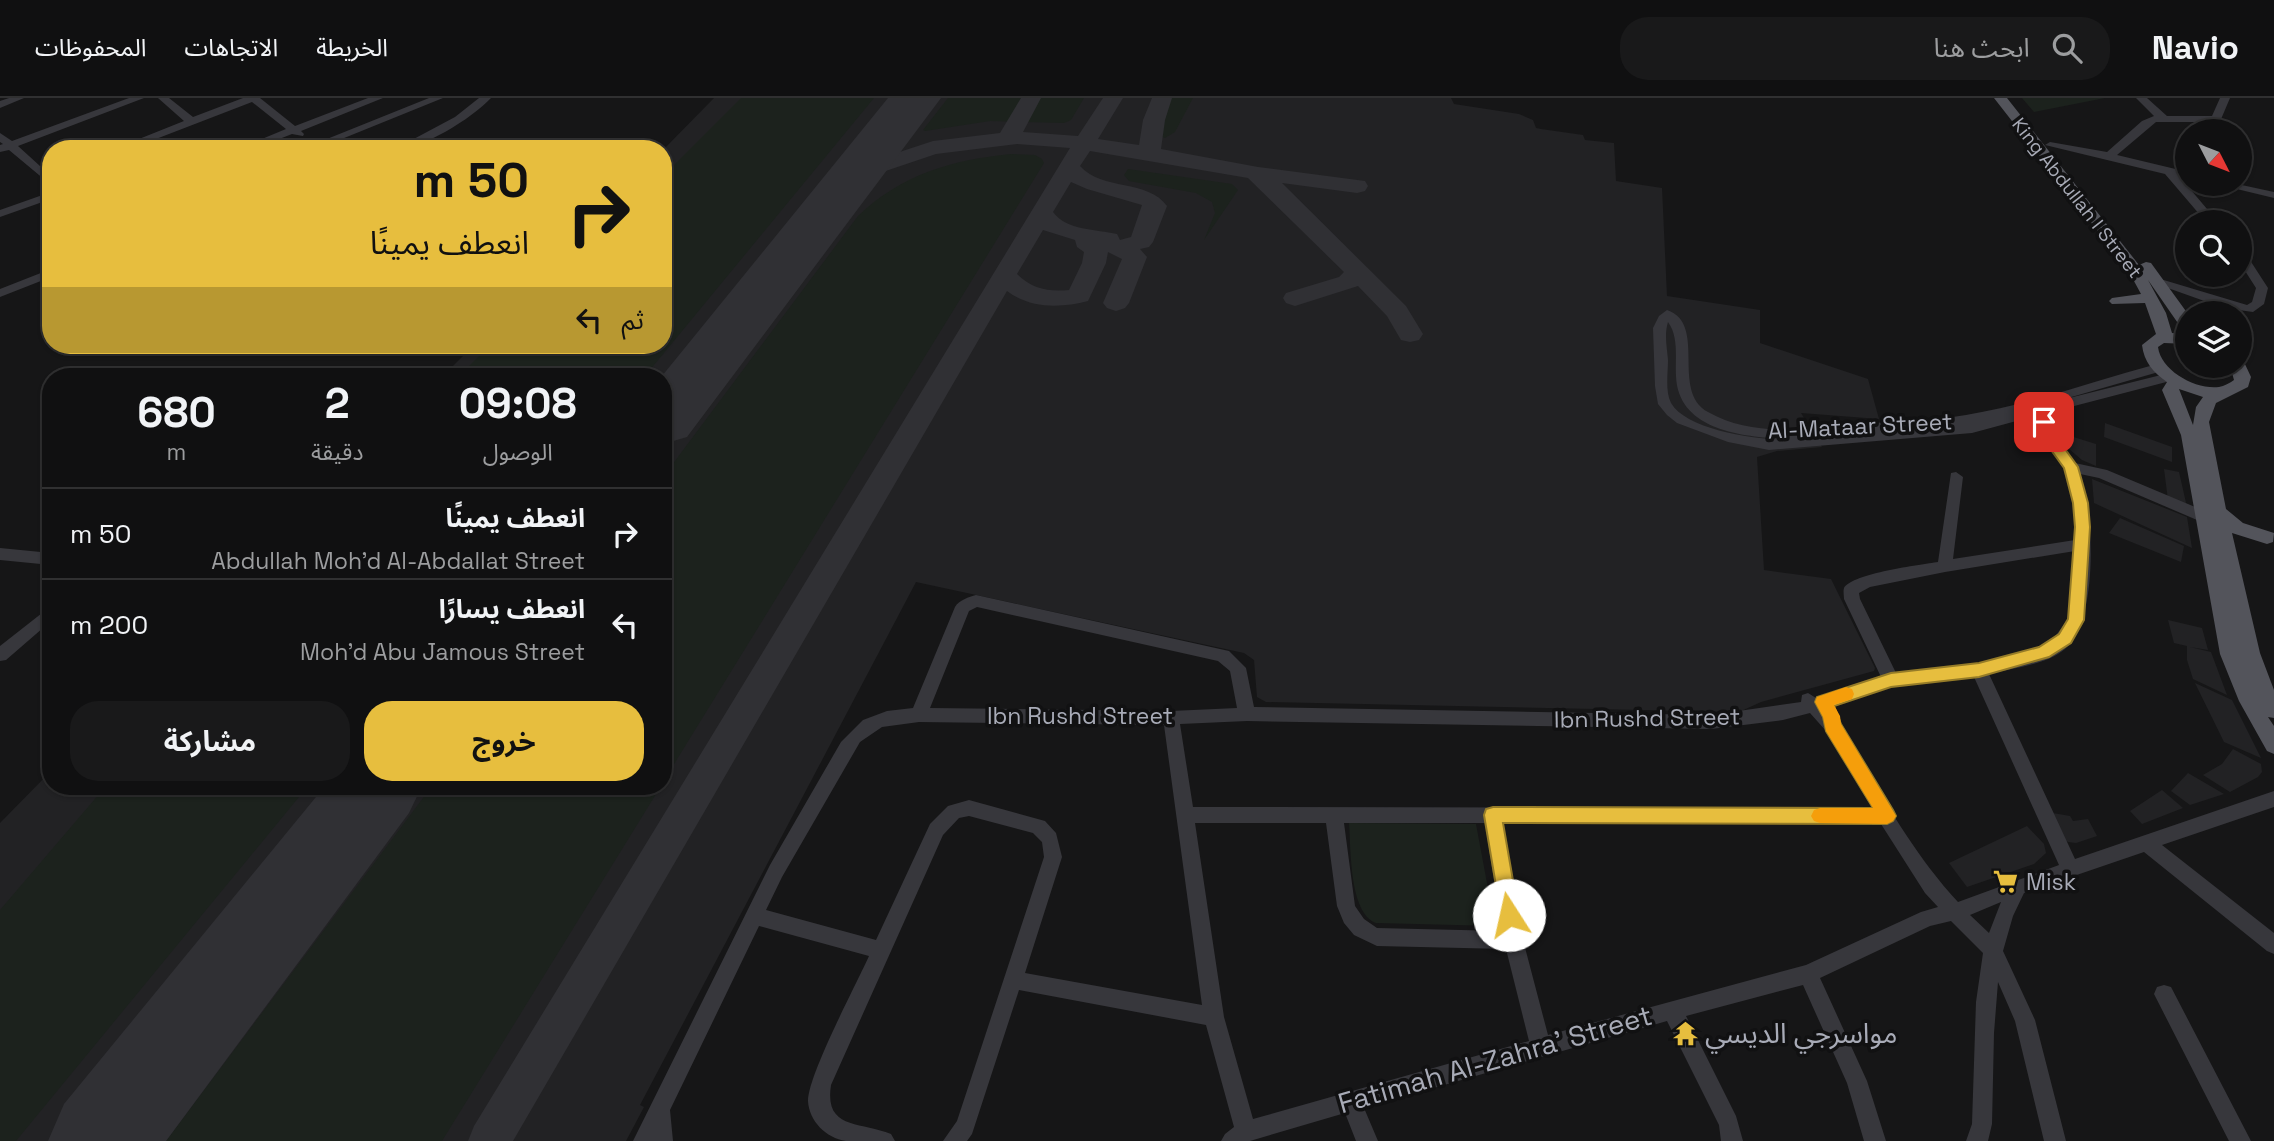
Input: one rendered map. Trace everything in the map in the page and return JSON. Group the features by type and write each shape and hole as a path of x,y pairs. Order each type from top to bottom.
{"main road":[{"name":"King Abdullah I Street","path":"2000,98 2127,258 2154,306 2165,338"},
{"name":"King Abdullah I Street","path":"2012,98 2157,282 2175,310"},
{"path":"2117,301 2154,306 2175,321"},
{"path":"2175,334 2151,344 2148,355 2167,375 2209,391 2229,391"},
{"path":"2167,375 2170,390 2189,435 2210,514 2229,556 2254,666 2274,710"},
{"path":"2243,378 2242,383 2210,399 2202,414 2210,514 2230,654 2249,701 2274,744"},
{"path":"2210,514 2237,528 2270,536"},
{"path":"2229,556 2270,536"}],"street":[{"path":"0,105 19,98"},
{"path":"6,147 139,98"},
{"path":"163,98 191,121"},
{"path":"142,140 253,98 304,140"},
{"path":"267,140 359,101 378,98"},
{"path":"329,140 438,98"},
{"path":"418,140 459,119 486,98"},
{"path":"2141,98 2163,118"},
{"path":"2109,156 2146,123 2163,118 2216,119 2225,98"},
{"path":"0,136 6,147 42,175"},
{"path":"2050,145 2109,156 2175,173"},
{"path":"2169,172 2202,210"},
{"path":"2252,190 2274,195"},
{"path":"1,214 42,198"},
{"path":"2157,282 2249,309 2258,304 2262,288 2252,273"},
{"path":"0,293 42,277"},
{"name":"Al-Mataar Street","path":"2167,375 1972,428 1827,436 1736,433 1700,414 1687,402 1680,328 1667,314 1659,326 1665,404 1682,420 1778,445 1827,436 1974,418 2167,375"},
{"path":"2050,407 2044,417 2046,428 2071,467 2081,503 2079,608 2076,620 2065,638 2043,653 1979,670 2070,869"},
{"path":"1778,445 1770,439 1784,437 1790,433"},
{"path":"2071,467 2102,474 2210,514"},
{"path":"1945,566 1956,477"},
{"path":"1891,680 1852,599 1851,590 1867,582 1945,566 2081,545"},
{"path":"0,554 42,558"},
{"path":"919,715 962,607 976,601 1229,659 1238,668 1247,714"},
{"path":"0,655 42,620"},
{"name":"Ibn Rushd Street","path":"644,1141 776,871 856,734 883,718 919,715 1171,718 1247,714 1711,722 1783,713 1814,700 1891,680 1979,670"},
{"path":"1814,700 1932,887 1992,948 2025,1020 2055,1141"},
{"path":"1171,718 1214,1017 1239,1136"},
{"name":"Fatimah Al-Zahra’ Street","path":"1239,1136 1350,1100 1808,974 1928,918 1954,912 2018,887 2274,799"},
{"path":"884,1141 833,1126 822,1116 817,1099 821,1084 936,830 954,811 969,807 1039,827 1050,839 1053,857 965,1127 954,1141"},
{"path":"1186,815 1887,816"},
{"path":"1493,815 1513,940 1541,1048"},
{"path":"1334,816 1346,906 1349,916 1359,928 1377,937 1513,940"},
{"path":"2146,843 2274,945"},
{"path":"1977,1141 1982,1124 1987,980 1992,948 2002,916 2018,887"},
{"path":"755,916 883,951"},
{"path":"1808,974 1857,1081 1875,1141"},
{"path":"1013,980 1214,1017"},
{"path":"2164,994 2240,1141"},
{"path":"1672,1010 1729,1123 1732,1141"},
{"path":"1350,1100 1367,1141"},
{"path":"660,1110 662,1141"}],"shaded area":[{"path":"714,98 1451,98 1454,104 1519,114 1533,120 1536,128 1583,135 1585,140 1614,143 1616,181 1662,188 1667,296 1760,310 1760,343 1868,379 1879,419 1801,413 1822,447 1777,451 1757,457 1764,570 1831,579 1875,668 1874,671 1761,702 1739,712 1266,702 1257,697 1254,660 1244,653 916,582 640,1105 644,1107 626,1141 0,1141 0,823 42,780 42,795 672,795 672,368 451,368 465,354 672,354 672,141"},
{"path":"741,98 874,98 672,343 672,167"},
{"path":"948,98 1084,98 1071,120 1064,123 990,121 923,130"},
{"path":"1159,98 1193,98 1175,132 1165,138 1150,132"},
{"path":"2022,98 2105,98 2034,112"},
{"path":"1035,155 1044,163 672,767 672,465 858,216 892,189 910,180 948,165 989,157"},
{"path":"1128,169 1232,184 1238,190 1204,240 1215,213 1212,202 1196,193 1129,181 1124,175"},
{"path":"481,354 663,354 652,368 467,368"},
{"path":"2105,423 2172,447 2172,462 2104,437"},
{"path":"2067,435 2096,444 2096,466 2082,460 2062,443"},
{"path":"2164,469 2179,472 2187,507 2168,500"},
{"path":"2092,479 2187,517 2192,548 2094,503"},
{"path":"2120,518 2184,546 2181,562 2109,533"},
{"path":"2168,620 2202,628 2208,650 2190,647 2211,652 2227,695 2193,679 2187,660 2187,646 2174,643"},
{"path":"2195,683 2232,700 2261,758 2224,742"},
{"path":"2233,749 2261,764 2262,772 2258,777 2230,792 2203,775 2222,764"},
{"path":"2188,773 2224,794 2190,805 2171,791"},
{"path":"2162,790 2183,808 2142,824 2130,811"},
{"path":"98,795 301,795 16,1141 0,1141 0,910"},
{"path":"425,795 655,795 442,1141 166,1141"},
{"path":"2047,812 2070,816 2073,821 2088,819 2097,836 2076,843 2068,842 2059,837"},
{"path":"1349,823 1476,824 1495,926 1376,923 1367,917 1356,894 1353,879"},
{"path":"2027,826 2044,844 2046,853 2034,864 1967,887 1949,863"}],"taxiway":[{"path":"1008,139 1031,98"},
{"path":"1084,143 1113,98"},
{"path":"1149,153 1154,120 1162,98"},
{"path":"856,174 933,148 1017,138 1084,143"},
{"path":"489,1141 1084,143"},
{"path":"1084,143 1149,153"},
{"path":"1149,153 1235,167 1256,173"},
{"path":"1071,169 1084,180 1150,200 1155,206 1141,242 1121,247"},
{"path":"1256,173 1357,186"},
{"path":"1256,173 1358,272"},
{"path":"1042,212 1051,225 1064,231 1109,239"},
{"path":"1005,274 1019,289 1038,297 1059,299 1079,296 1094,263 1096,249 1085,242 1121,247"},
{"path":"1116,303 1135,257 1121,247"},
{"path":"1295,298 1348,282 1358,272"},
{"path":"1358,272 1397,312 1410,334"}],"runway":[{"path":"672,409 915,98"},
{"path":"101,1141 371,795"}],"slow traffic":[{"path":"1820,816 1887,816 1832,726 1832,716 1823,702 1846,694"}],"place":[{"name":"Misk","path":"2006,882"},
{"name":"مواسرجي الديسي","path":"1685,1033"}],"route":[{"path":"1509,915 1493,815 1887,816 1832,726 1832,716 1823,702 1891,680 1979,670 2043,653 2057,646 2076,620 2083,527 2081,503 2071,467 2053,443 2044,422"}]}
